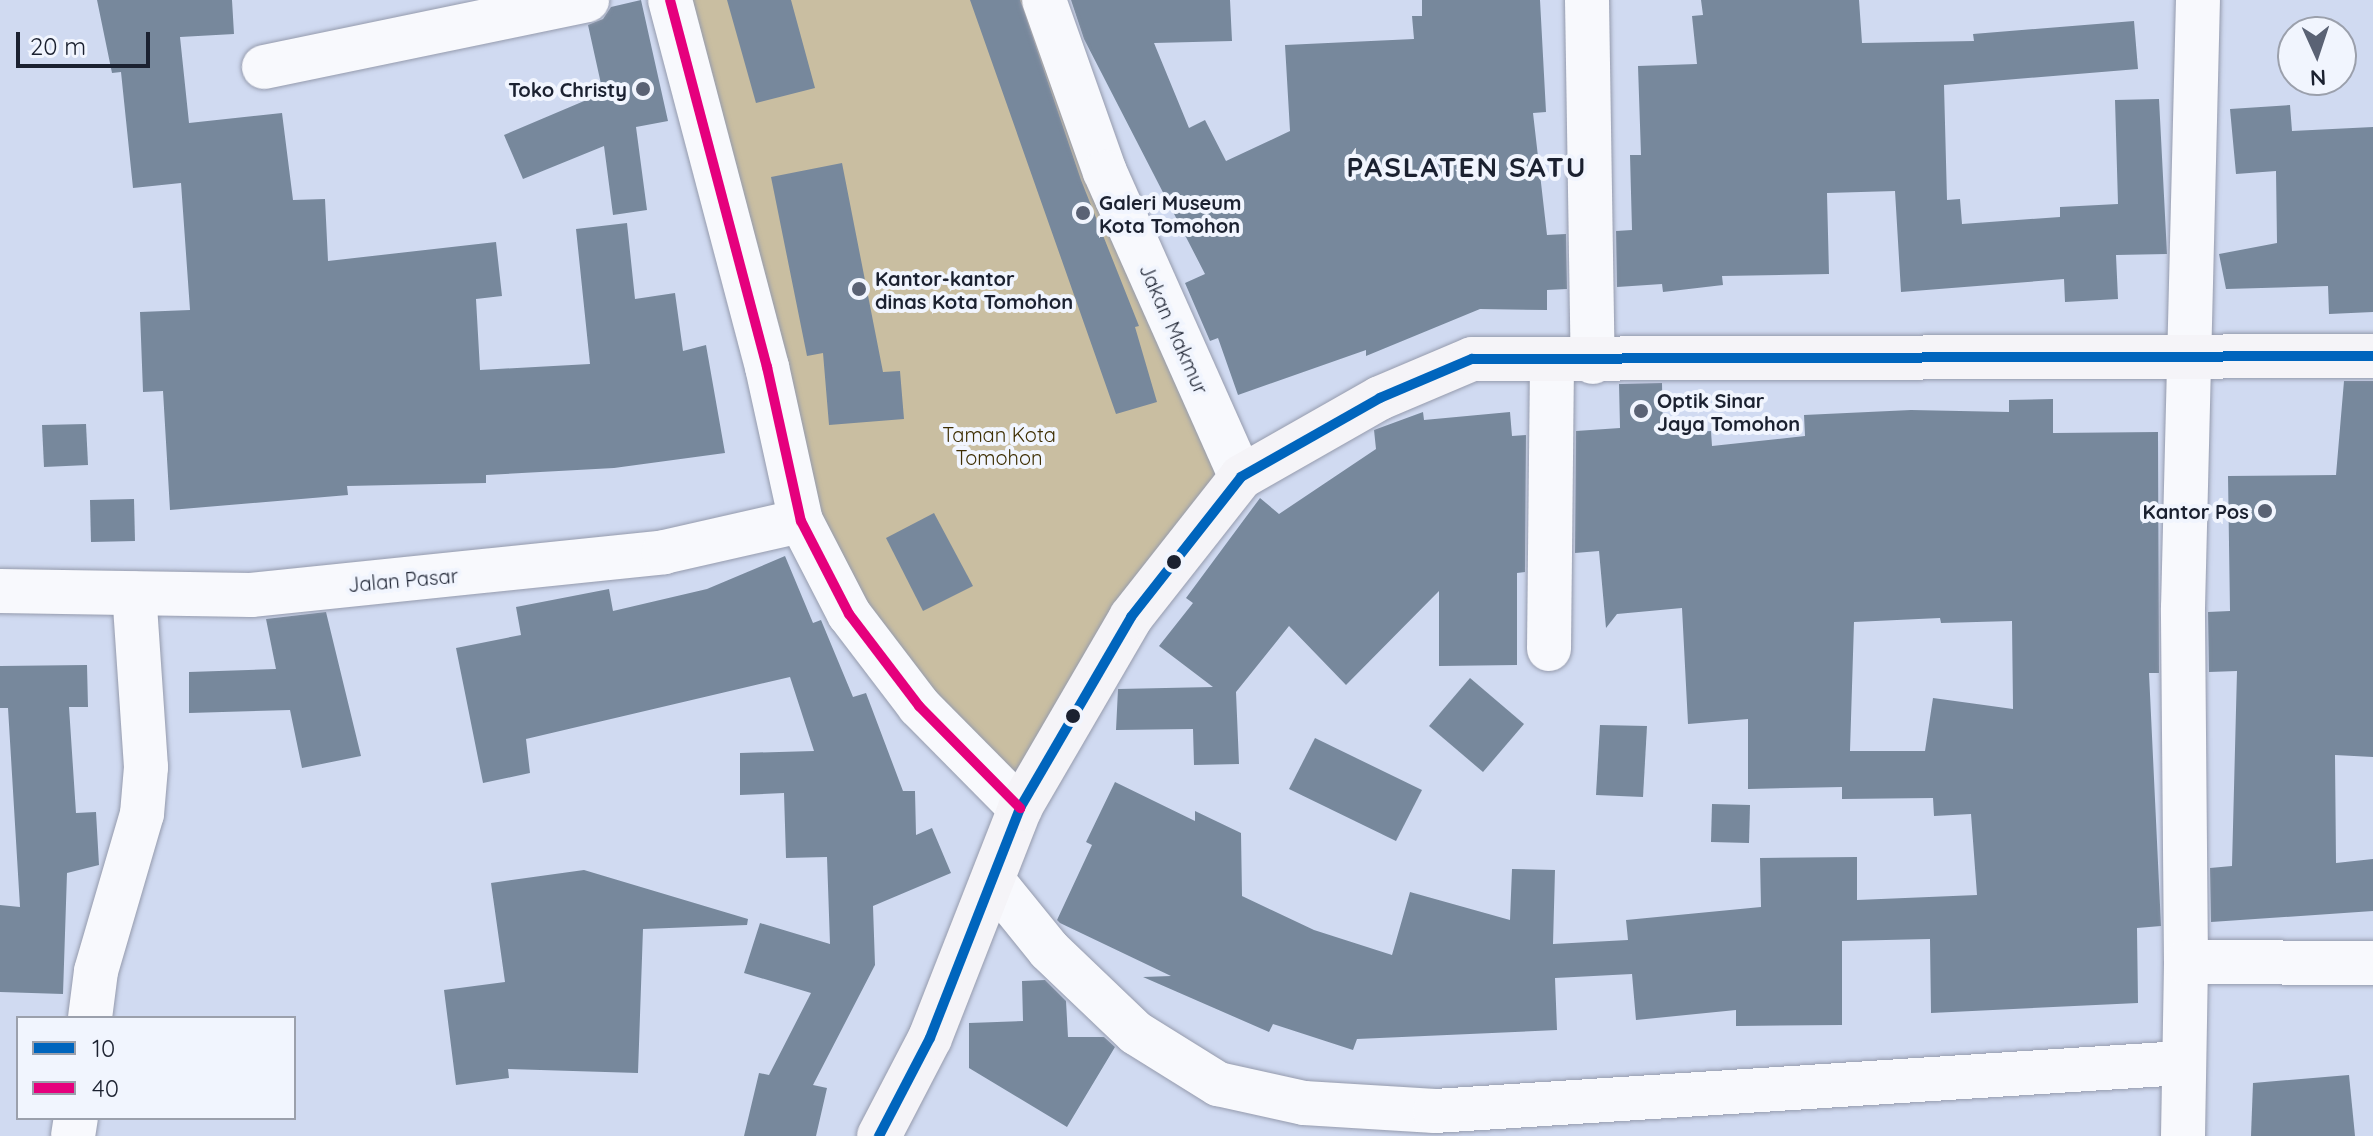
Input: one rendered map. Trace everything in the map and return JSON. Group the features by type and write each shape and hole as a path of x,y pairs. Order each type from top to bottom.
{"street":[{"path":"264,67 587,0"},
{"path":"670,0 767,367 801,521 849,614 910,694 1020,808"},
{"name":"Jakan Makmur","path":"1044,0 1105,172 1241,477"},
{"path":"1549,649 1572,362 1587,0"},
{"path":"2183,1136 2186,962 2183,608 2198,0"},
{"path":"879,1136 930,1038 994,882 1020,808 1131,617 1241,477 1380,398 1472,359 1572,362 2373,356"},
{"name":"Jalan Pasar","path":"0,591 251,595 664,552 801,521"},
{"path":"90,1016 96,971 142,814 146,767 134,593"},
{"path":"994,882 1049,950 1136,1033 1218,1084 1304,1103 1443,1124 2182,1063"},
{"path":"2186,962 2373,963"}],"green space":[{"name":"Taman Kota Tomohon","path":"670,0 1044,0 1241,477 1020,808 849,614"}],"building":[{"path":"97,0 232,0 234,34 180,37 189,123 282,113 293,200 325,199 328,261 496,242 502,296 476,299 480,370 590,364 576,229 627,223 635,299 675,293 683,351 706,345 725,453 614,468 486,475 486,483 347,486 348,495 170,510 163,391 143,392 140,312 190,310 181,183 133,188 121,72 112,73"},
{"path":"641,0 668,121 636,127 647,210 613,215 604,146 523,179 504,135 603,93 588,25 603,19 611,7"},
{"path":"727,0 791,0 815,88 756,103"},
{"path":"970,0 1020,0 1081,180 1139,326 1135,327 1157,402 1116,414"},
{"path":"1071,0 1230,0 1232,41 1154,43 1189,128 1205,120 1226,161 1290,131 1285,45 1414,39 1412,16 1422,16 1422,0 1540,0 1546,112 1533,113 1547,235 1566,234 1567,289 1547,290 1547,310 1480,309 1366,356 1366,350 1238,395 1218,338 1210,341 1185,283 1205,274 1084,39"},
{"path":"1701,0 1859,0 1862,43 1974,41 1973,34 2134,21 2138,69 1944,85 1947,200 1960,199 1962,224 2060,217 2060,207 2118,204 2115,100 2159,99 2167,254 2116,255 2118,299 2065,302 2064,279 1901,292 1895,191 1827,193 1829,274 1722,276 1723,285 1663,292 1662,284 1617,287 1616,231 1632,230 1630,155 1641,155 1638,66 1697,64 1692,16 1703,15"},
{"path":"2290,105 2292,131 2373,127 2373,312 2329,314 2328,286 2226,289 2219,254 2277,243 2276,171 2236,174 2230,109"},
{"path":"842,163 883,372 900,371 904,419 829,425 823,353 807,356 771,177"},
{"path":"2344,381 2373,381 2373,757 2335,755 2336,863 2373,859 2373,911 2211,922 2210,868 2232,866 2237,671 2209,672 2208,612 2230,611 2228,476 2336,475"},
{"path":"1662,383 1663,433 1711,431 1712,446 1805,436 1804,415 1911,410 2009,412 2009,400 2053,399 2053,433 2158,432 2159,673 2149,673 2161,926 2137,928 2138,1003 1931,1013 1930,939 1842,941 1842,1025 1736,1026 1736,1010 1636,1020 1632,974 1555,978 1557,1030 1357,1039 1353,1050 1273,1024 1269,1032 1143,977 1171,976 1057,920 1092,845 1086,842 1115,782 1195,821 1195,811 1241,833 1242,896 1314,930 1392,955 1410,892 1510,920 1512,869 1555,870 1553,944 1628,940 1626,920 1761,907 1760,858 1857,857 1857,900 1977,895 1971,814 1934,816 1933,798 1842,799 1842,787 1748,789 1748,719 1688,724 1682,608 1617,614 1606,628 1599,551 1575,553 1576,431 1620,428 1619,384","holes":["1940,618 1941,623 2012,621 2013,709 1933,698 1925,751 1850,751 1854,622"]},
{"path":"1423,412 1424,420 1510,412 1512,436 1526,435 1525,572 1517,573 1517,665 1439,666 1439,591 1346,685 1289,626 1236,692 1239,764 1194,765 1193,729 1116,730 1118,689 1213,687 1159,646 1193,603 1186,598 1260,498 1279,514 1376,449 1374,430"},
{"path":"86,424 88,465 44,467 42,425"},
{"path":"134,499 135,541 91,542 90,500"},
{"path":"934,513 973,586 923,611 886,538"},
{"path":"785,556 813,623 821,620 853,697 866,693 903,791 915,791 916,835 932,828 951,873 873,906 875,965 813,1085 827,1088 816,1136 744,1136 759,1073 769,1075 811,993 744,973 760,923 830,944 827,857 786,858 784,793 740,795 740,753 814,751 790,677 526,739 530,773 483,783 456,648 521,635 516,607 609,589 613,611 707,589"},
{"path":"326,612 361,756 302,768 290,710 189,713 189,672 276,669 266,619"},
{"path":"87,665 88,707 69,707 76,813 96,812 99,865 67,873 63,994 0,992 0,905 20,907 8,708 0,708 0,666"},
{"path":"1470,678 1524,724 1483,772 1429,726"},
{"path":"1600,725 1647,726 1643,797 1596,795"},
{"path":"1315,738 1422,790 1396,841 1289,789"},
{"path":"1712,804 1750,805 1749,843 1711,842"},
{"path":"584,870 748,919 747,925 643,929 638,1073 508,1069 509,1078 456,1085 444,990 505,982 491,883"},
{"path":"1045,980 1066,1001 1068,1037 1104,1037 1115,1047 1067,1127 969,1068 969,1023 1023,1021 1022,981"},
{"path":"2349,1075 2355,1136 2251,1136 2253,1083"}],"transit line":[{"name":"40","path":"670,0 767,367 801,521 849,614 919,706 1020,808"},
{"name":"10","path":"879,1136 930,1038 1020,808 1131,617 1241,477 1380,398 1472,359 2373,356"}],"place":[{"name":"Toko Christy","path":"643,89"},
{"name":"Galeri Museum Kota Tomohon","path":"1083,213"},
{"name":"Kantor-kantor dinas Kota Tomohon","path":"859,289"},
{"name":"Optik Sinar Jaya Tomohon","path":"1641,411"},
{"name":"Kantor Pos","path":"2265,511"}],"district":[{"name":"PASLATEN SATU","path":"1467,167"}]}
